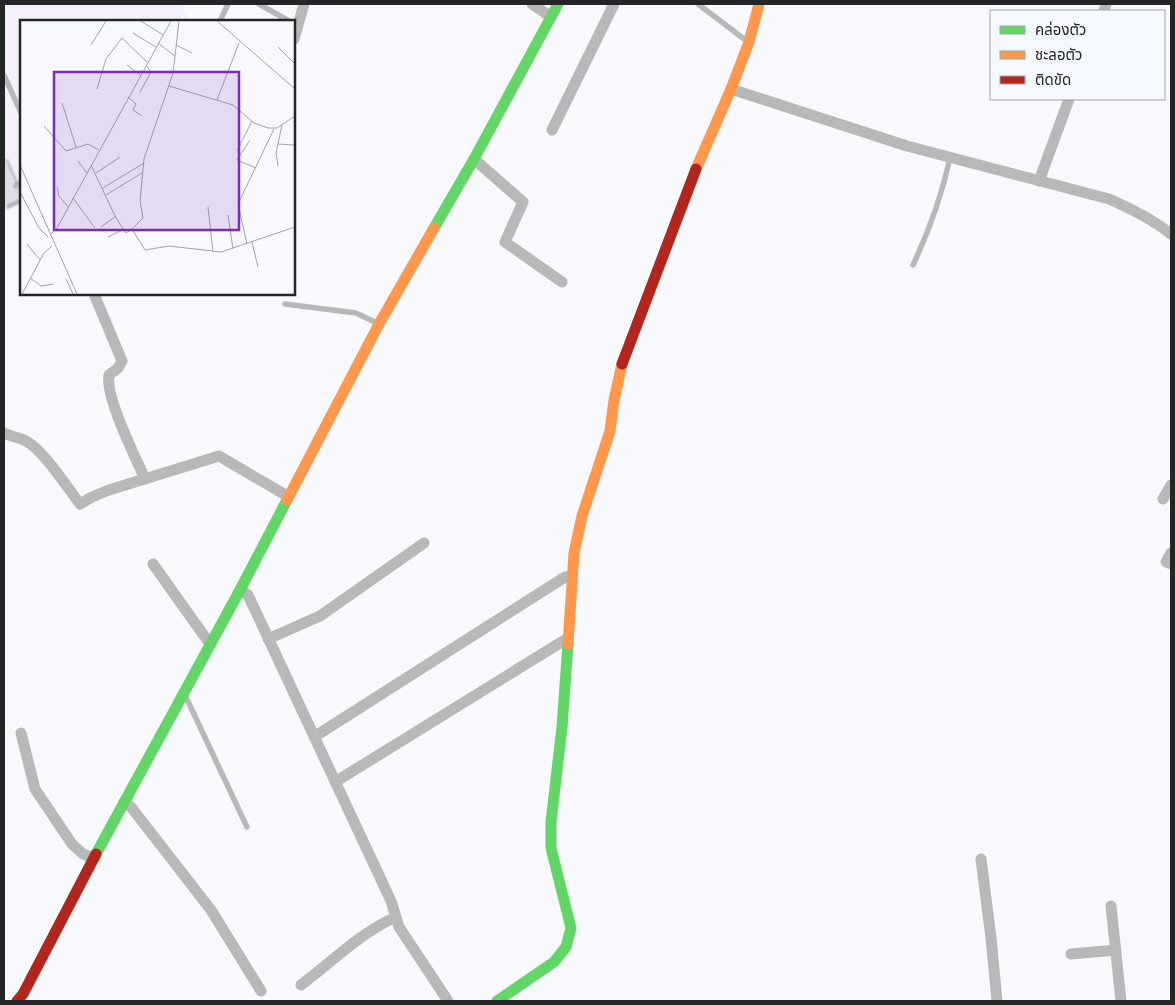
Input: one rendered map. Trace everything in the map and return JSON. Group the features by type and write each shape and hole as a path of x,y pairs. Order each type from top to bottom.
{"street":[{"path":"295,22 304,4"},
{"path":"532,4 551,16"},
{"path":"17,1001 23,994 124,802 240,590 379,324 474,159 558,4"},
{"path":"552,130 614,4"},
{"path":"496,1001 554,962 566,947 571,928 551,848 551,822 562,727 574,553 582,516 610,431 614,400 624,357 699,161 731,90 749,42 759,4"},
{"path":"731,90 907,146 1109,199 1138,211 1171,234"},
{"path":"1039,181 1069,100"},
{"path":"474,159 522,202 505,242 562,282"},
{"path":"94,295 122,361 118,368 109,375 108,379 112,398 124,432 145,479"},
{"path":"4,433 10,437 25,441 39,452 80,504 109,490 219,456 289,497"},
{"path":"1163,500 1171,485"},
{"path":"268,639 320,616 424,543"},
{"path":"1171,553 1166,562 1171,564"},
{"path":"153,564 210,644"},
{"path":"314,737 565,577 572,576"},
{"path":"240,590 248,595 391,901 399,927 444,1000"},
{"path":"335,782 568,638"},
{"path":"21,733 35,790 72,844 83,854 94,858"},
{"path":"124,802 131,807 211,910 261,991"},
{"path":"981,859 997,1001"},
{"path":"1111,906 1121,1001"},
{"path":"301,985 361,939 396,916"},
{"path":"1071,954 1116,950"}],"lane":[{"path":"220,20 228,4"},
{"path":"259,4 287,20"},
{"path":"698,4 749,42"},
{"path":"4,75 20,111"},
{"path":"914,265 936,209 950,158"},
{"path":"285,304 356,313 379,324"},
{"path":"184,692 247,827"}],"shaded area":[{"path":"4,4 181,4 188,18 184,20 20,20 20,203 4,211"}],"building":[{"path":"4,156 15,181 13,187 19,189 20,198 4,206"}],"traffic: fast":[{"path":"434,228 474,159 558,4"},
{"path":"96,854 287,500"},
{"path":"497,1001 554,962 566,947 571,928 551,848 551,822 562,727 568,644"}],"traffic: slow":[{"path":"696,169 749,42 759,4"},
{"path":"287,500 379,324 434,228"},
{"path":"568,644 574,553 582,516 610,431 614,400 622,364"}],"traffic: jam":[{"path":"622,364 696,169"},
{"path":"17,1001 23,994 96,854"}]}
